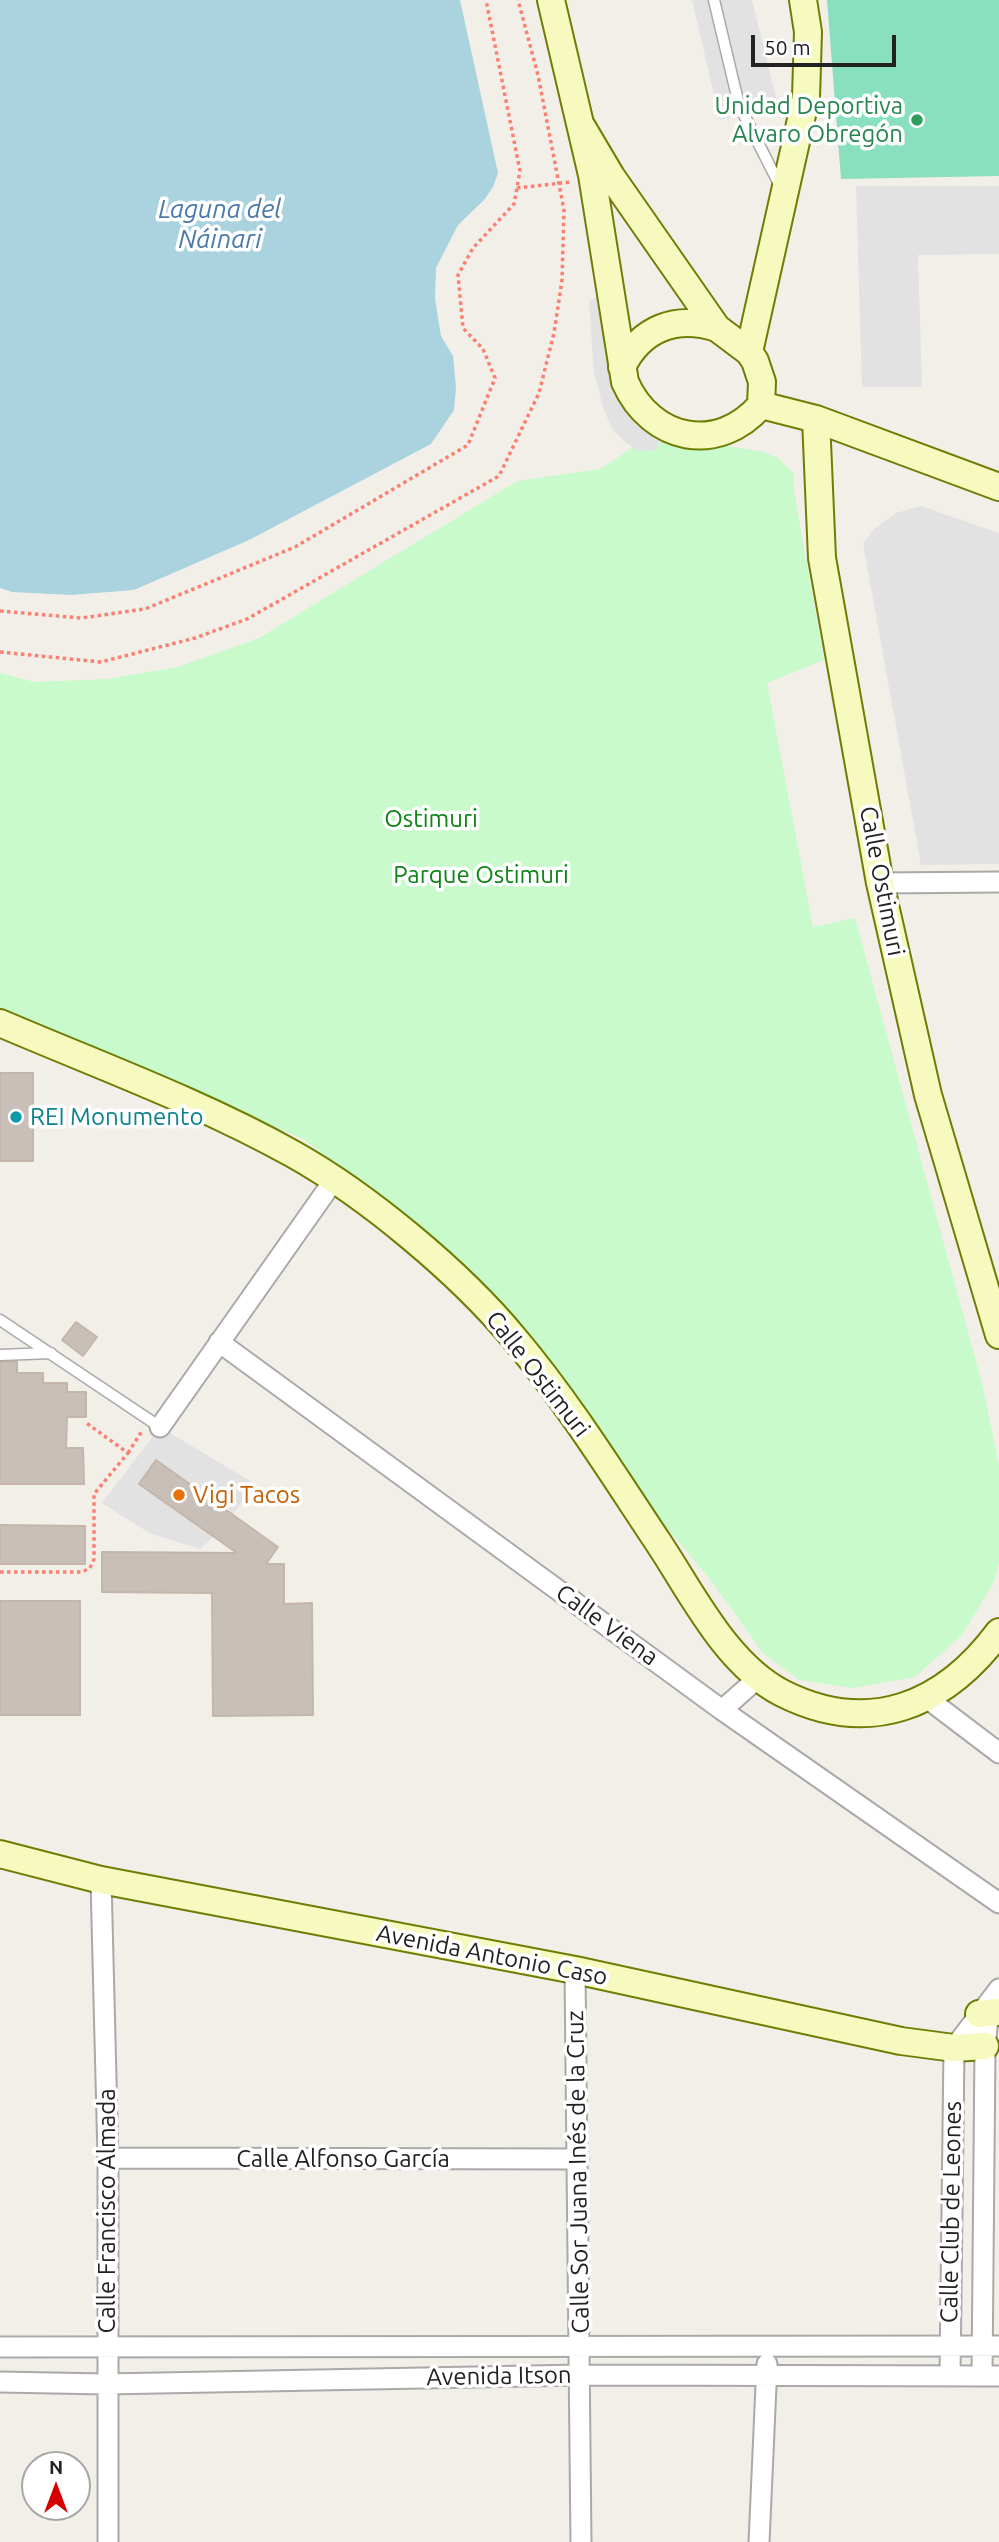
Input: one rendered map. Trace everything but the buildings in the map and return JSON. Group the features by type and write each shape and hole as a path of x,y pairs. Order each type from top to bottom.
{"street":[{"path":"551,0 582,127 622,367 632,396 641,409 659,424 680,433 711,435 740,424 761,405 762,382 749,352 717,328 611,176 582,127"},
{"path":"749,352 806,96 808,32 803,0"},
{"path":"622,367 637,343 661,327 689,322 717,328"},
{"path":"761,405 816,419 999,487"},
{"name":"Calle Ostimuri","path":"816,419 822,558 880,883 929,1095 999,1335"},
{"path":"880,883 999,882"},
{"name":"Calle Ostimuri","path":"0,1023 217,1115 296,1156 334,1180 450,1272 514,1338 594,1445 721,1635 758,1678 783,1693 842,1712 869,1713 928,1699 969,1667 999,1632"},
{"path":"155,1423 219,1342 334,1180"},
{"name":"Calle Viena","path":"219,1342 722,1710 999,1903"},
{"path":"722,1710 758,1678"},
{"path":"928,1699 999,1753"},
{"name":"Avenida Antonio Caso","path":"0,1854 101,1880 575,1970 901,2041 954,2048 985,2046"},
{"name":"Calle Francisco Almada","path":"101,1880 108,2158 108,2542"},
{"name":"Calle Sor Juana Inés de la Cruz","path":"575,1970 581,2542"},
{"path":"954,2048 991,2006"},
{"name":"Calle Club de Leones","path":"990,2376 985,2046 991,2006"},
{"name":"Calle Club de Leones","path":"950,2376 954,2048"},
{"name":"Calle Alfonso García","path":"108,2158 578,2159"},
{"name":"Avenida Itson","path":"0,2347 767,2349 991,2346"},
{"path":"759,2542 767,2349"},
{"name":"Avenida Itson","path":"0,2382 106,2384 581,2375 990,2376"}],"lane":[{"path":"714,0 739,104 785,196"},
{"path":"0,1320 155,1423"},
{"path":"0,1355 51,1353"}],"path":[{"path":"0,611 81,618 145,609 295,547 468,445 495,378 483,349 463,328 458,275 473,248 514,204 520,171 486,0"},
{"path":"0,652 101,662 208,633 247,619 499,476 539,393 554,333 562,280 564,210 538,75 518,0"},
{"path":"517,188 592,180"},
{"path":"85,1422 128,1453"},
{"path":"0,1572 82,1572 90,1568 94,1559 94,1493 155,1423"}],"green space":[{"name":"Unidad Deportiva Alvaro Obregón","path":"827,0 999,0 999,176 841,179"},
{"name":"Parque Ostimuri","path":"694,440 763,452 778,458 794,474 794,491 824,660 767,683 813,927 855,918 982,1383 999,1465 999,1563 993,1584 962,1635 915,1677 853,1688 799,1680 763,1653 712,1582 626,1478 543,1356 475,1277 392,1206 303,1139 0,1009 0,673 34,682 107,679 178,667 259,638 517,481 600,469 638,444"}],"shaded area":[{"path":"692,0 752,0 778,105 720,120"},
{"path":"856,186 999,186 999,254 918,255 922,387 862,387"},
{"path":"604,294 616,389 624,409 636,425 659,437 658,450 639,451 625,442 612,429 603,407 594,373 589,301"},
{"path":"921,506 999,533 999,864 921,865 863,543 874,529 896,513"},
{"path":"160,1427 255,1484 221,1530 200,1549 151,1534 102,1503"}],"water":[{"name":"Laguna del Náinari","path":"0,0 460,0 498,173 484,200 458,225 436,268 435,299 441,336 453,356 456,387 454,410 431,444 249,540 134,590 71,595 12,592 0,588"}],"place":[{"name":"Unidad Deportiva Alvaro Obregón","path":"917,120"},
{"name":"REI Monumento","path":"16,1117"},
{"name":"Vigi Tacos","path":"179,1495"}],"park label":[{"name":"Ostimuri","path":"431,819"}]}
